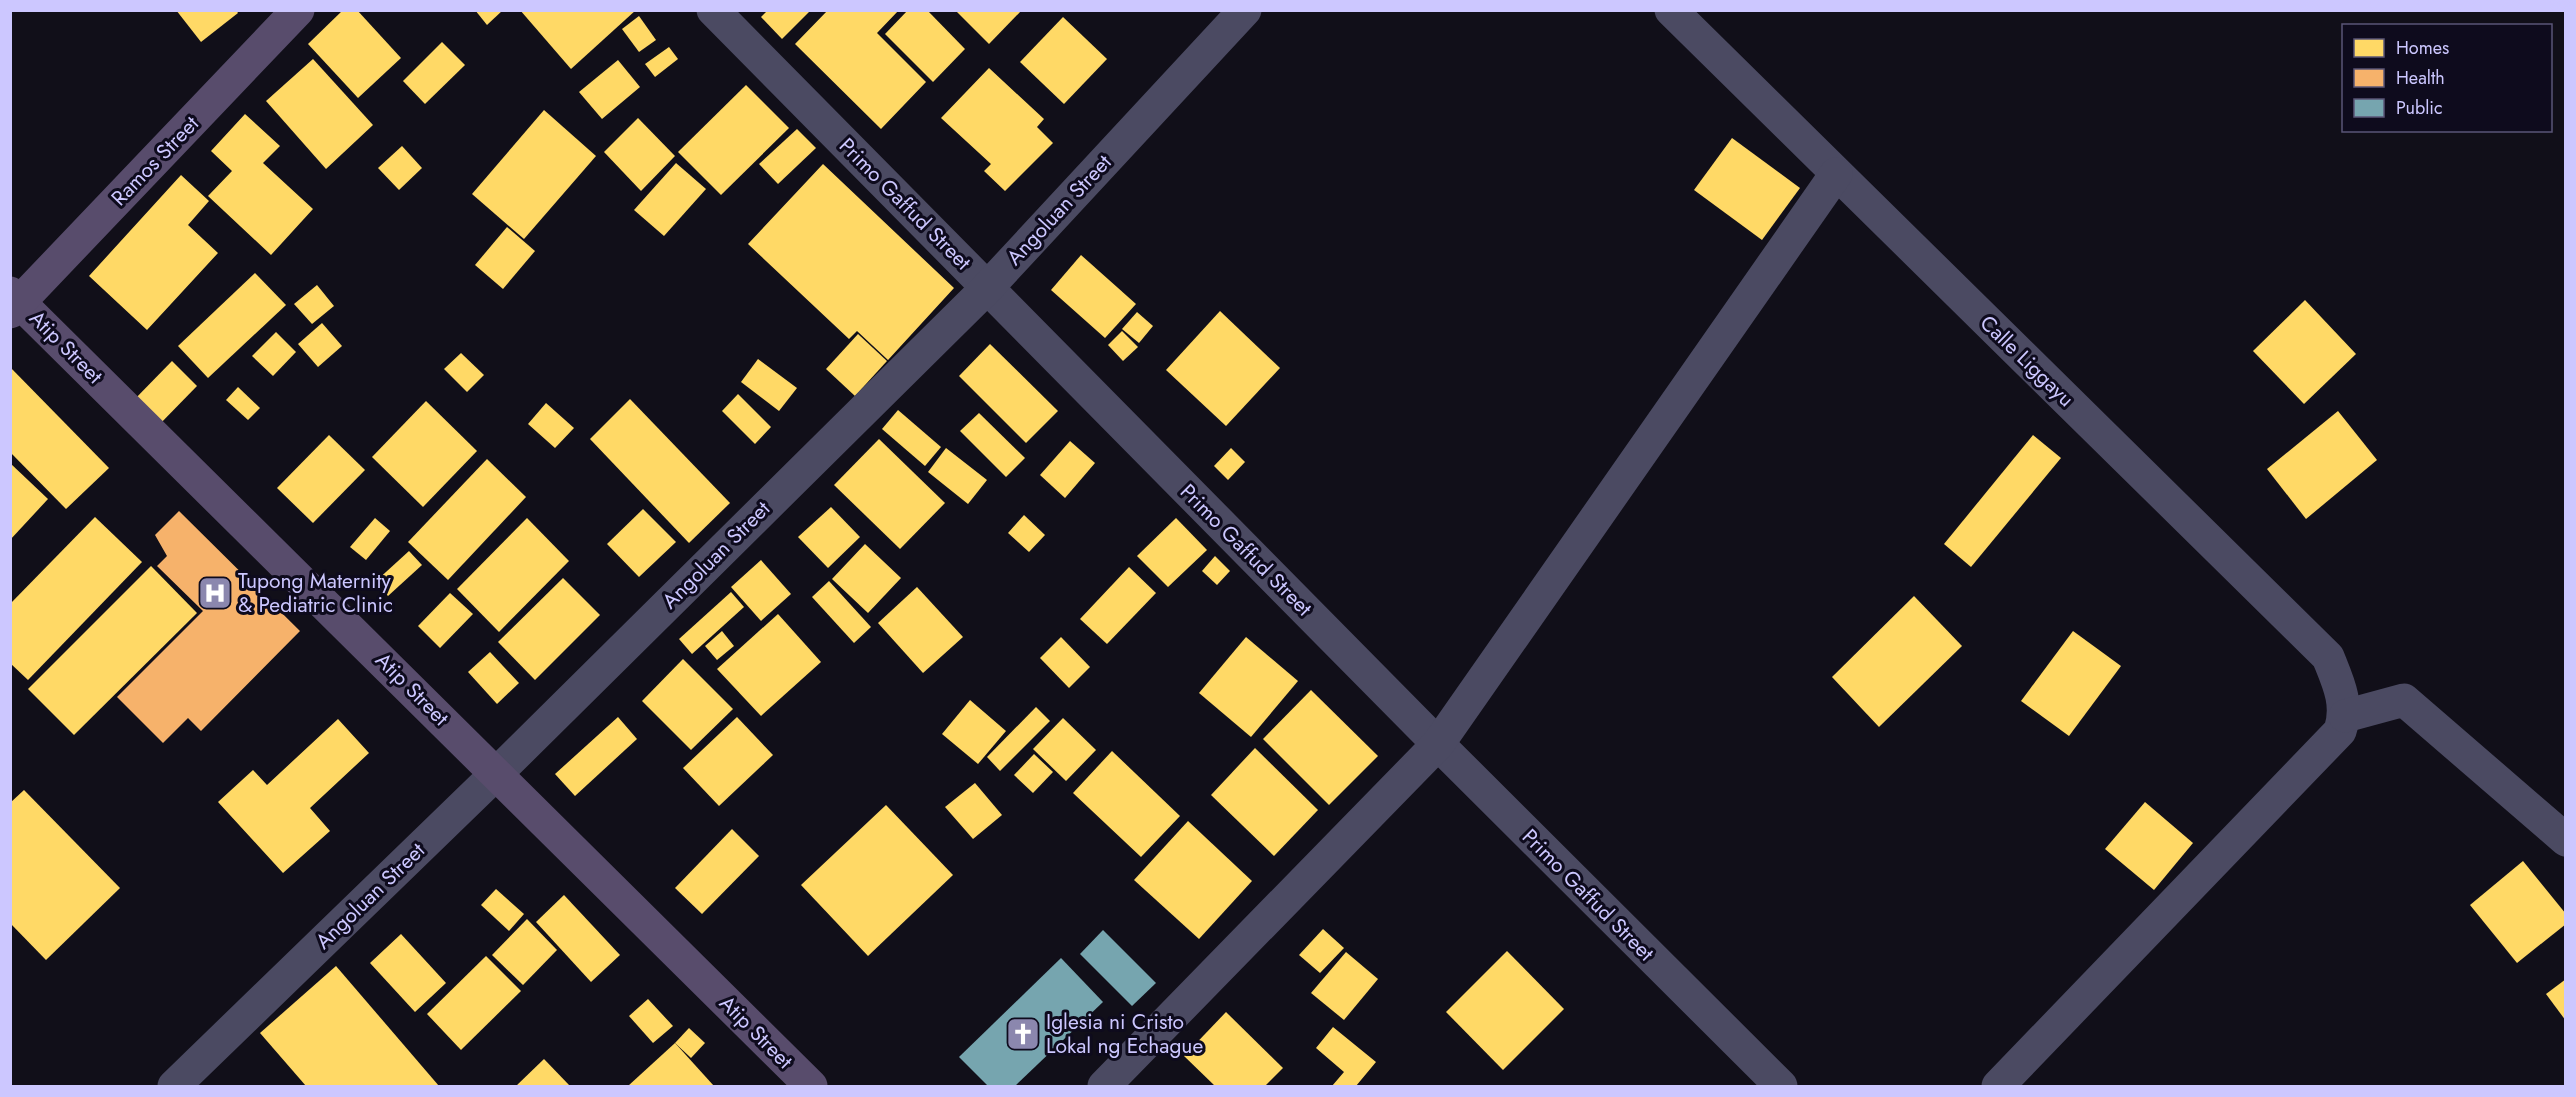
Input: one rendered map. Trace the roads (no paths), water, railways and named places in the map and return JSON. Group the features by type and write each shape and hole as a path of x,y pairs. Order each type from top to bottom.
{"main road":[{"name":"Ramos Street","path":"14,302 298,10"},
{"name":"Atip Street","path":"14,302 497,773 811,1086"}],"street":[{"name":"Primo Gaffud Street","path":"713,10 1438,744 1781,1086"},
{"name":"Angoluan Street","path":"174,1086 497,773 988,287 1245,10"},
{"name":"Calle Liggayu","path":"1671,10 2328,657 2341,691 2343,723"},
{"path":"1104,1086 1438,744 1836,174"},
{"path":"1998,1086 2343,723 2404,700 2565,840"}],"place":[{"name":"Tupong Maternity & Pediatric Clinic","path":"215,593"},
{"name":"Iglesia ni Cristo Lokal ng Echague","path":"1023,1034"}]}
